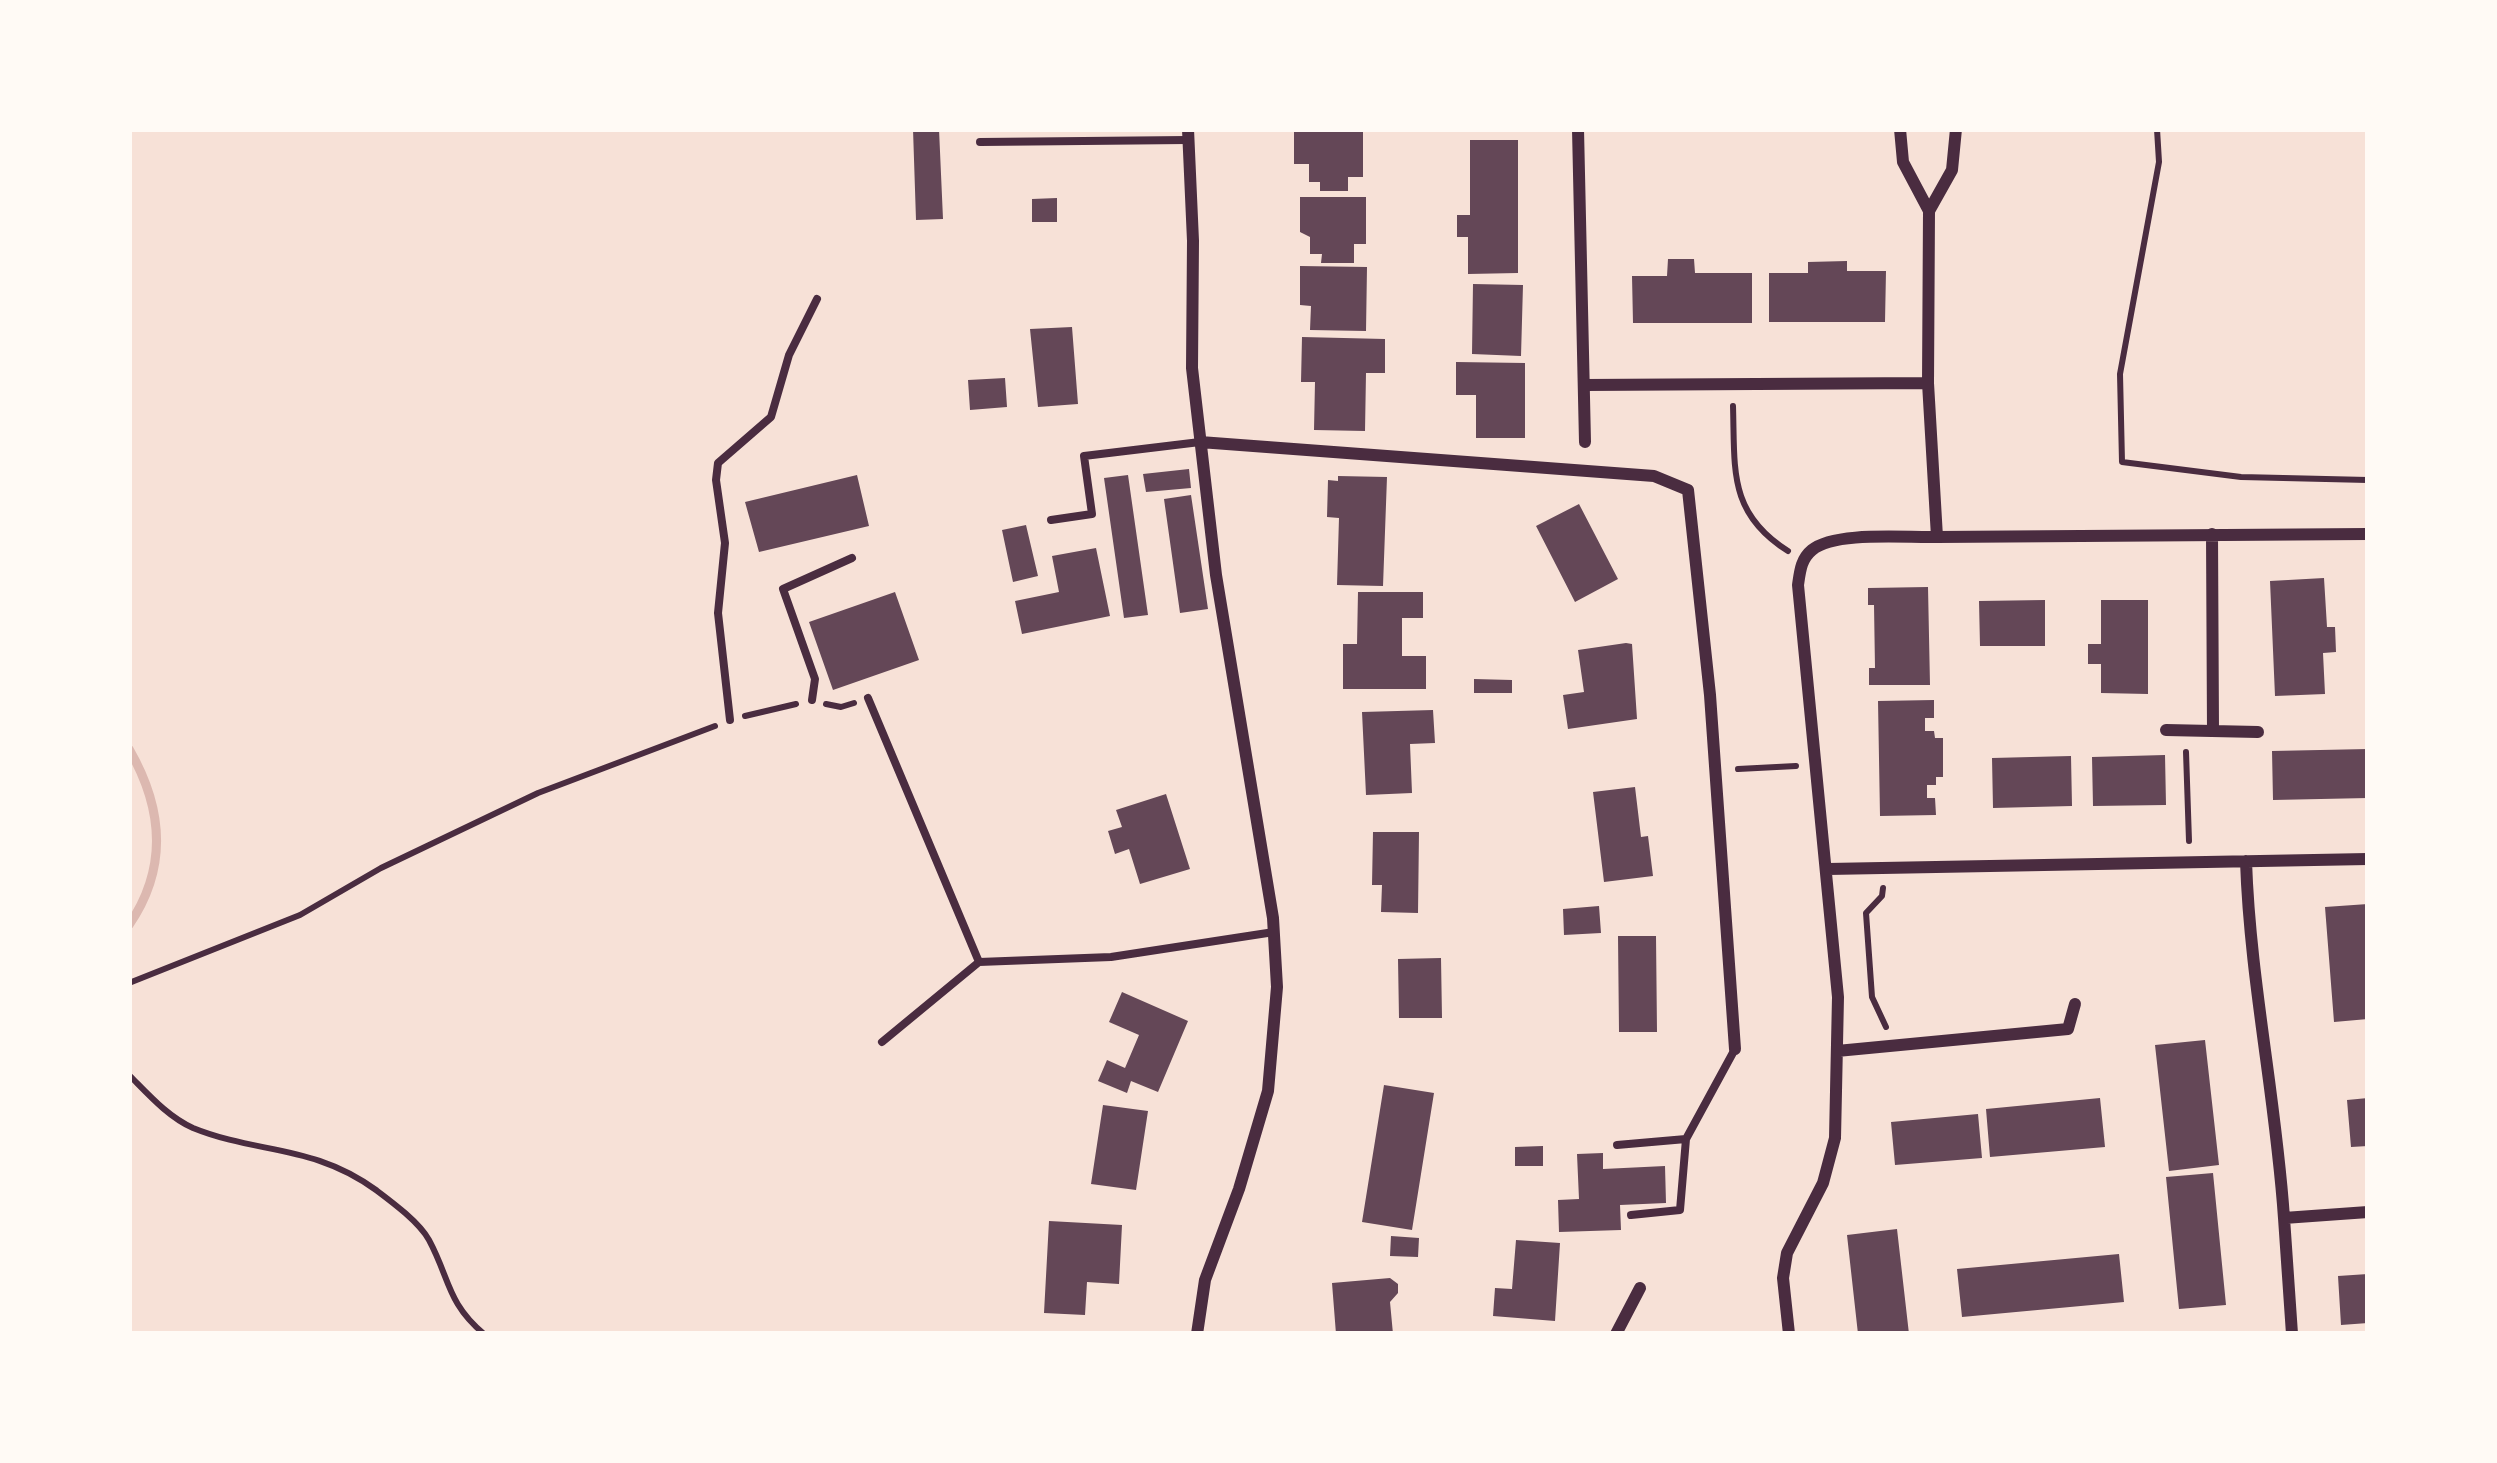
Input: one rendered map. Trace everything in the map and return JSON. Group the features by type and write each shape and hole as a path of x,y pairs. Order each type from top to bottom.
{"street":[{"path":"1578,129 1585,442"},
{"path":"1900,129 1903,162 1929,211 1928,383 1937,537"},
{"path":"1929,211 1952,170 1957,129"},
{"path":"1188,134 1192,368 1216,575 1274,932 1277,1019 1268,1091 1205,1280 1197,1334"},
{"path":"1585,385 1928,383"},
{"path":"1200,442 1654,476 1688,490 1716,770 1736,1049"},
{"path":"2212,534 2213,731"},
{"path":"1789,1334 1787,1253 1823,1183 1835,1138 1838,997 1798,585 1810,551 1828,542 1937,537 2368,534"},
{"path":"2166,730 2258,732"},
{"path":"1828,868 2368,859"},
{"path":"2246,861 2250,951 2281,1117 2292,1334"},
{"path":"1837,1051 2068,1029 2074,1004"},
{"path":"2284,1218 2368,1212"},
{"path":"1616,1334 1640,1288"}],"lane":[{"path":"980,142 1188,134"},
{"path":"730,720 718,613 725,543 718,463 771,417 789,355 818,299"},
{"path":"1052,520 1092,514 1084,456 1200,442"},
{"path":"812,700 815,679 783,590 853,558"},
{"path":"868,698 979,962"},
{"path":"881,1042 979,962 1111,957 1274,932"},
{"path":"1631,1215 1680,1210 1686,1139 1736,1049"},
{"path":"1617,1145 1686,1139"}],"path":[{"path":"2157,129 2158,162 2120,374 2122,462 2241,477 2368,480"},
{"path":"1732,384 1739,501 1762,534 1804,561"},
{"path":"129,983 300,915 381,868 538,793 730,720 812,700 841,707 868,698"},
{"path":"2186,730 2190,862"},
{"path":"1716,770 1816,766"},
{"path":"1882,867 1882,896 1866,913 1872,997 1890,1035 1890,1048"},
{"path":"129,1075 168,1113 191,1127 294,1151 356,1176 379,1192 427,1236 461,1315 484,1334"}],"building":[{"path":"913,129 939,129 943,219 916,220"},
{"path":"1294,129 1363,129 1363,177 1348,177 1348,191 1320,191 1320,182 1309,182 1309,164 1294,164"},
{"path":"1470,140 1518,140 1518,273 1468,274 1468,237 1457,237 1457,215 1470,215"},
{"path":"1300,197 1366,197 1366,244 1354,244 1354,263 1321,263 1322,254 1310,254 1310,237 1300,232"},
{"path":"1057,198 1057,222 1032,222 1032,199"},
{"path":"1668,259 1694,259 1695,273 1752,273 1752,323 1633,323 1632,276 1667,276"},
{"path":"1847,261 1847,271 1886,271 1885,322 1769,322 1769,273 1808,273 1808,262"},
{"path":"1300,266 1367,267 1366,331 1310,330 1311,306 1300,305"},
{"path":"1473,284 1523,285 1521,356 1472,354"},
{"path":"1072,327 1078,404 1038,407 1030,329"},
{"path":"1302,337 1385,339 1385,373 1366,373 1365,431 1314,430 1315,382 1301,382"},
{"path":"1456,362 1525,363 1525,438 1476,438 1476,395 1456,395"},
{"path":"1005,378 1007,407 970,410 968,380"},
{"path":"1189,469 1191,488 1146,492 1143,474"},
{"path":"857,475 869,526 759,552 745,502"},
{"path":"1128,475 1148,615 1124,618 1104,478"},
{"path":"1338,476 1387,477 1383,586 1337,585 1339,518 1327,517 1328,480 1338,481"},
{"path":"1191,495 1208,609 1180,613 1164,499"},
{"path":"1579,504 1618,579 1575,602 1536,526"},
{"path":"1026,525 1038,576 1013,582 1002,530"},
{"path":"1096,548 1110,616 1022,634 1015,601 1059,592 1052,556"},
{"path":"2324,578 2327,627 2335,627 2336,652 2323,653 2325,694 2275,696 2270,581"},
{"path":"1928,587 1930,685 1869,685 1869,668 1875,668 1874,605 1868,605 1868,588"},
{"path":"895,592 919,660 833,690 809,622"},
{"path":"1358,592 1423,592 1423,618 1402,618 1402,656 1426,656 1426,689 1343,689 1343,644 1357,644"},
{"path":"2045,600 2045,646 1980,646 1979,601"},
{"path":"2101,600 2148,600 2148,694 2101,693 2101,664 2088,664 2088,644 2101,644"},
{"path":"1632,644 1637,719 1568,729 1563,695 1584,692 1578,650"},
{"path":"1474,679 1512,680 1512,693 1474,693"},
{"path":"1934,700 1934,718 1925,718 1925,731 1943,738 1943,777 1936,777 1936,785 1927,785 1927,798 1935,798 1936,815 1880,816 1878,701"},
{"path":"1433,710 1435,743 1410,744 1412,793 1366,795 1362,712"},
{"path":"2368,749 2368,798 2273,800 2272,751"},
{"path":"2165,755 2166,805 2093,806 2092,757"},
{"path":"2071,756 2072,806 1993,808 1992,758"},
{"path":"1635,787 1641,837 1648,836 1653,876 1604,882 1593,792"},
{"path":"1166,794 1190,869 1140,884 1129,849 1115,854 1108,831 1122,827 1116,810"},
{"path":"1373,832 1419,832 1418,913 1381,912 1382,885 1372,885"},
{"path":"2368,904 2368,1019 2334,1022 2325,907"},
{"path":"1599,906 1601,933 1564,935 1563,909"},
{"path":"1618,936 1656,936 1657,1032 1619,1032"},
{"path":"1441,958 1442,1018 1399,1018 1398,959"},
{"path":"1122,992 1188,1021 1158,1092 1131,1081 1127,1093 1098,1081 1107,1060 1125,1068 1139,1035 1109,1022"},
{"path":"2205,1040 2219,1165 2169,1171 2155,1045"},
{"path":"1384,1085 1434,1093 1412,1230 1362,1222"},
{"path":"2100,1098 2105,1147 1990,1157 1986,1109"},
{"path":"2368,1098 2368,1146 2351,1147 2347,1100"},
{"path":"1103,1105 1148,1111 1136,1190 1091,1184"},
{"path":"1978,1114 1982,1158 1895,1165 1891,1122"},
{"path":"1543,1146 1543,1166 1515,1166 1515,1147"},
{"path":"1603,1153 1603,1169 1665,1166 1666,1203 1620,1205 1621,1230 1559,1232 1558,1200 1579,1199 1577,1154"},
{"path":"2213,1173 2226,1305 2179,1309 2166,1177"},
{"path":"1049,1221 1122,1225 1119,1284 1087,1282 1085,1315 1044,1313"},
{"path":"1897,1229 1909,1334 1858,1334 1847,1235"},
{"path":"1391,1236 1419,1238 1418,1257 1390,1256"},
{"path":"1516,1240 1560,1243 1555,1321 1493,1316 1495,1288 1512,1289"},
{"path":"2119,1254 2124,1302 1962,1317 1957,1269"},
{"path":"2368,1274 2368,1323 2341,1325 2338,1276"},
{"path":"1390,1278 1398,1284 1398,1293 1390,1302 1393,1334 1336,1334 1332,1283"}],"waterway":[{"path":"129,749 149,793 156,838 150,882 129,925"}]}
